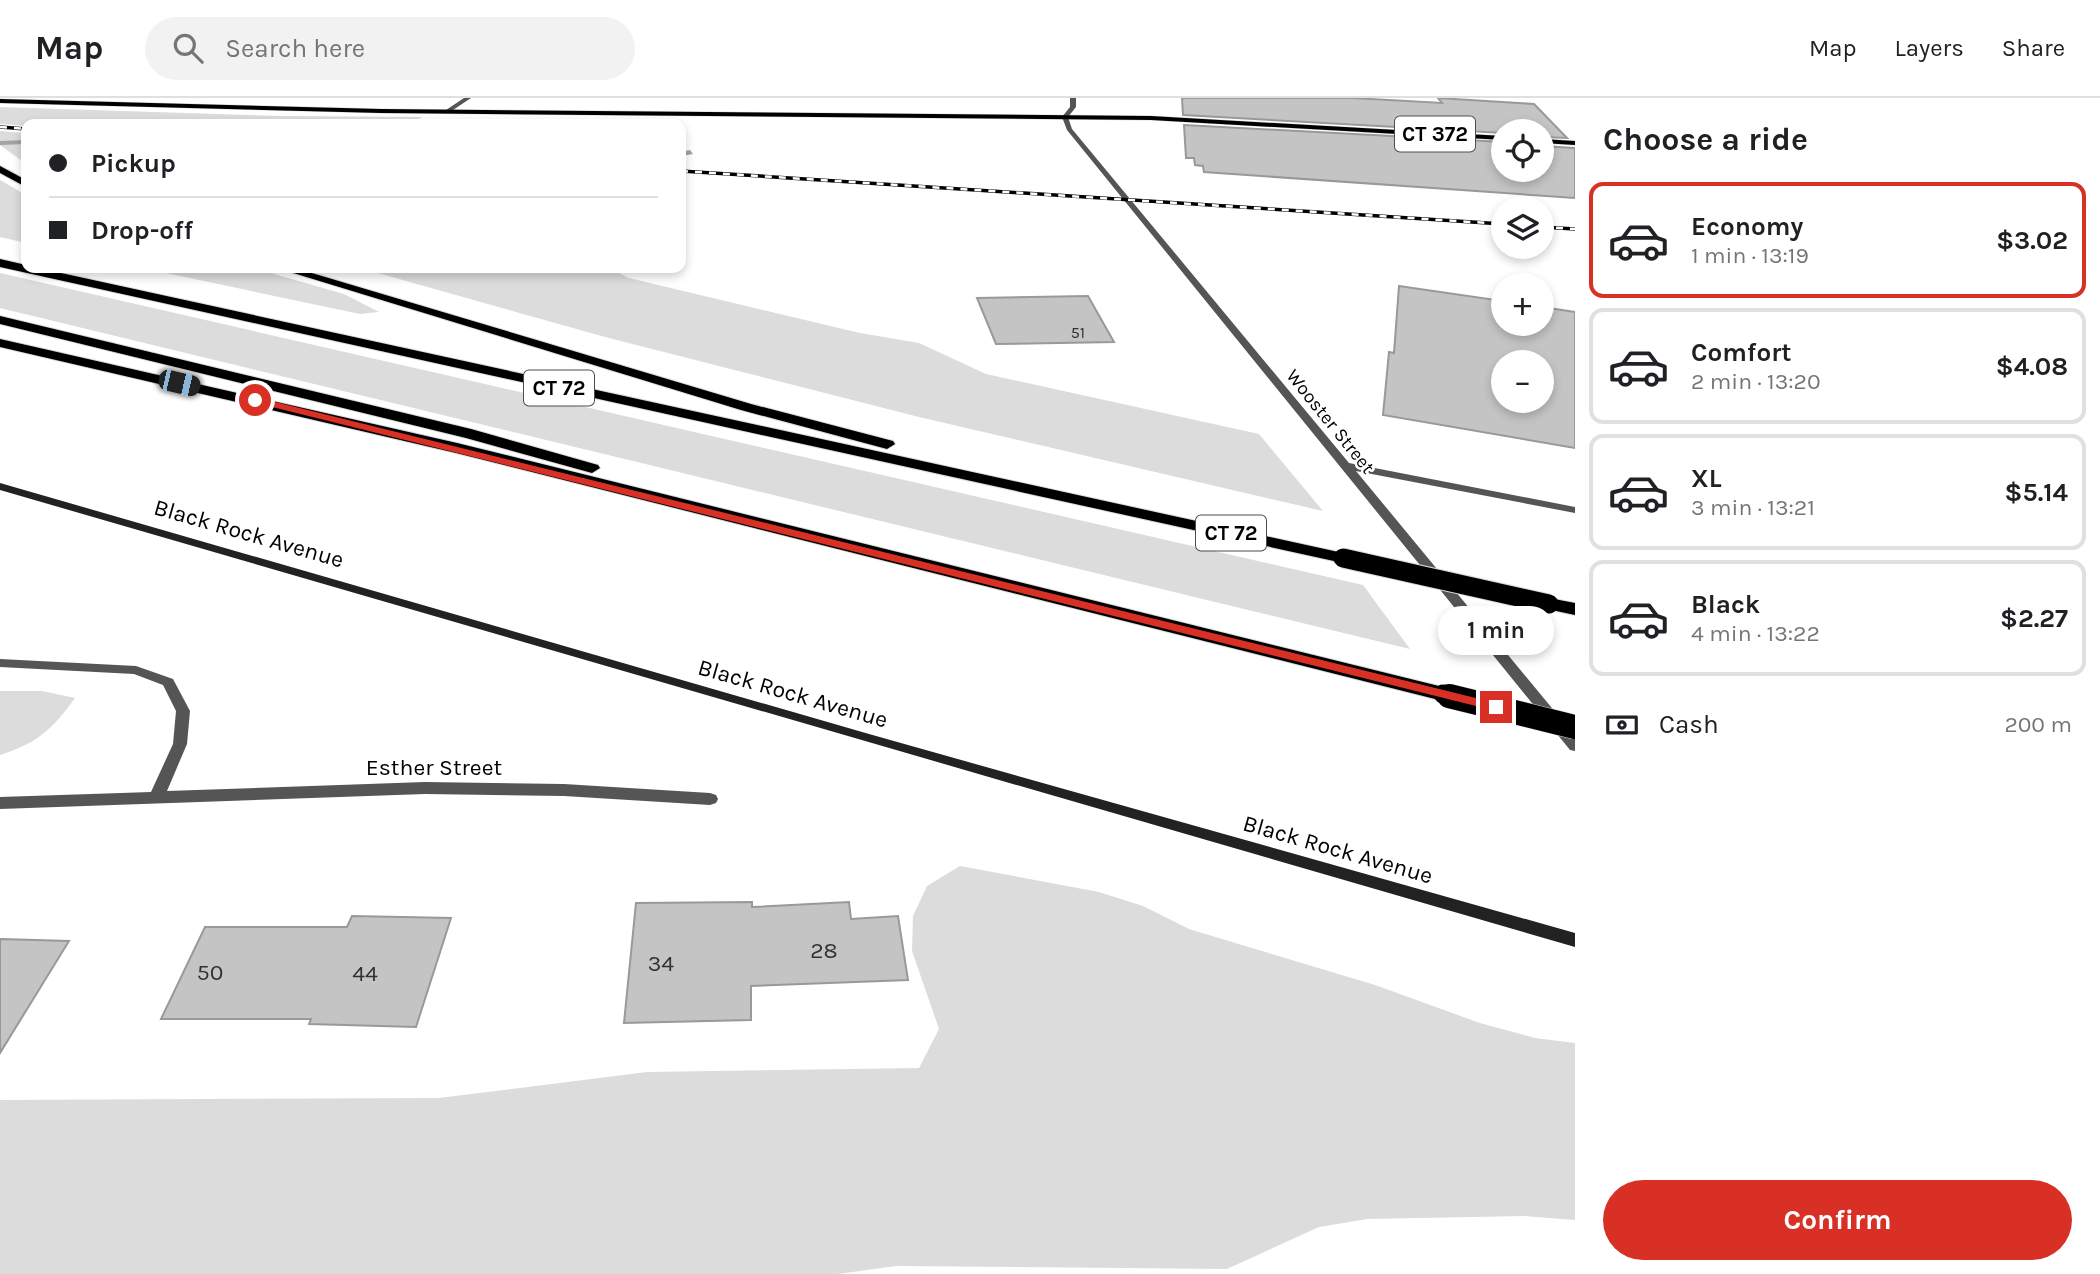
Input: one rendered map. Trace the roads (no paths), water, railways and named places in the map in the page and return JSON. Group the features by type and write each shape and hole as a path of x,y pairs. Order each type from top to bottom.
{"highway":[{"path":"0,169 21,181"},
{"name":"CT 72","path":"0,263 21,268"},
{"name":"CT 72","path":"46,273 1575,609"},
{"path":"300,273 746,407 1024,480 1118,508"},
{"path":"0,320 523,448 623,478 701,509"},
{"path":"0,343 365,426 1575,727"}],"main road":[{"name":"CT 372","path":"0,101 172,107 1065,117 1224,121 1491,137"},
{"path":"1554,142 1575,143"}],"street":[{"path":"449,111 468,98"},
{"path":"1065,117 1073,107 1073,98"},
{"name":"Wooster Street","path":"1065,117 1069,129 1575,746"},
{"path":"1346,466 1575,510"},
{"name":"Black Rock Avenue","path":"0,486 880,742 1575,940"},
{"path":"0,663 136,670 168,682 183,711 180,744 157,796"},
{"name":"Esther Street","path":"0,803 425,788 564,790 710,799"}],"waterway":[{"path":"0,143 21,142"},
{"path":"686,153 690,152"}],"railway":[{"path":"0,127 21,129"},
{"path":"686,171 1491,223"},
{"path":"1554,228 1575,229"}]}
